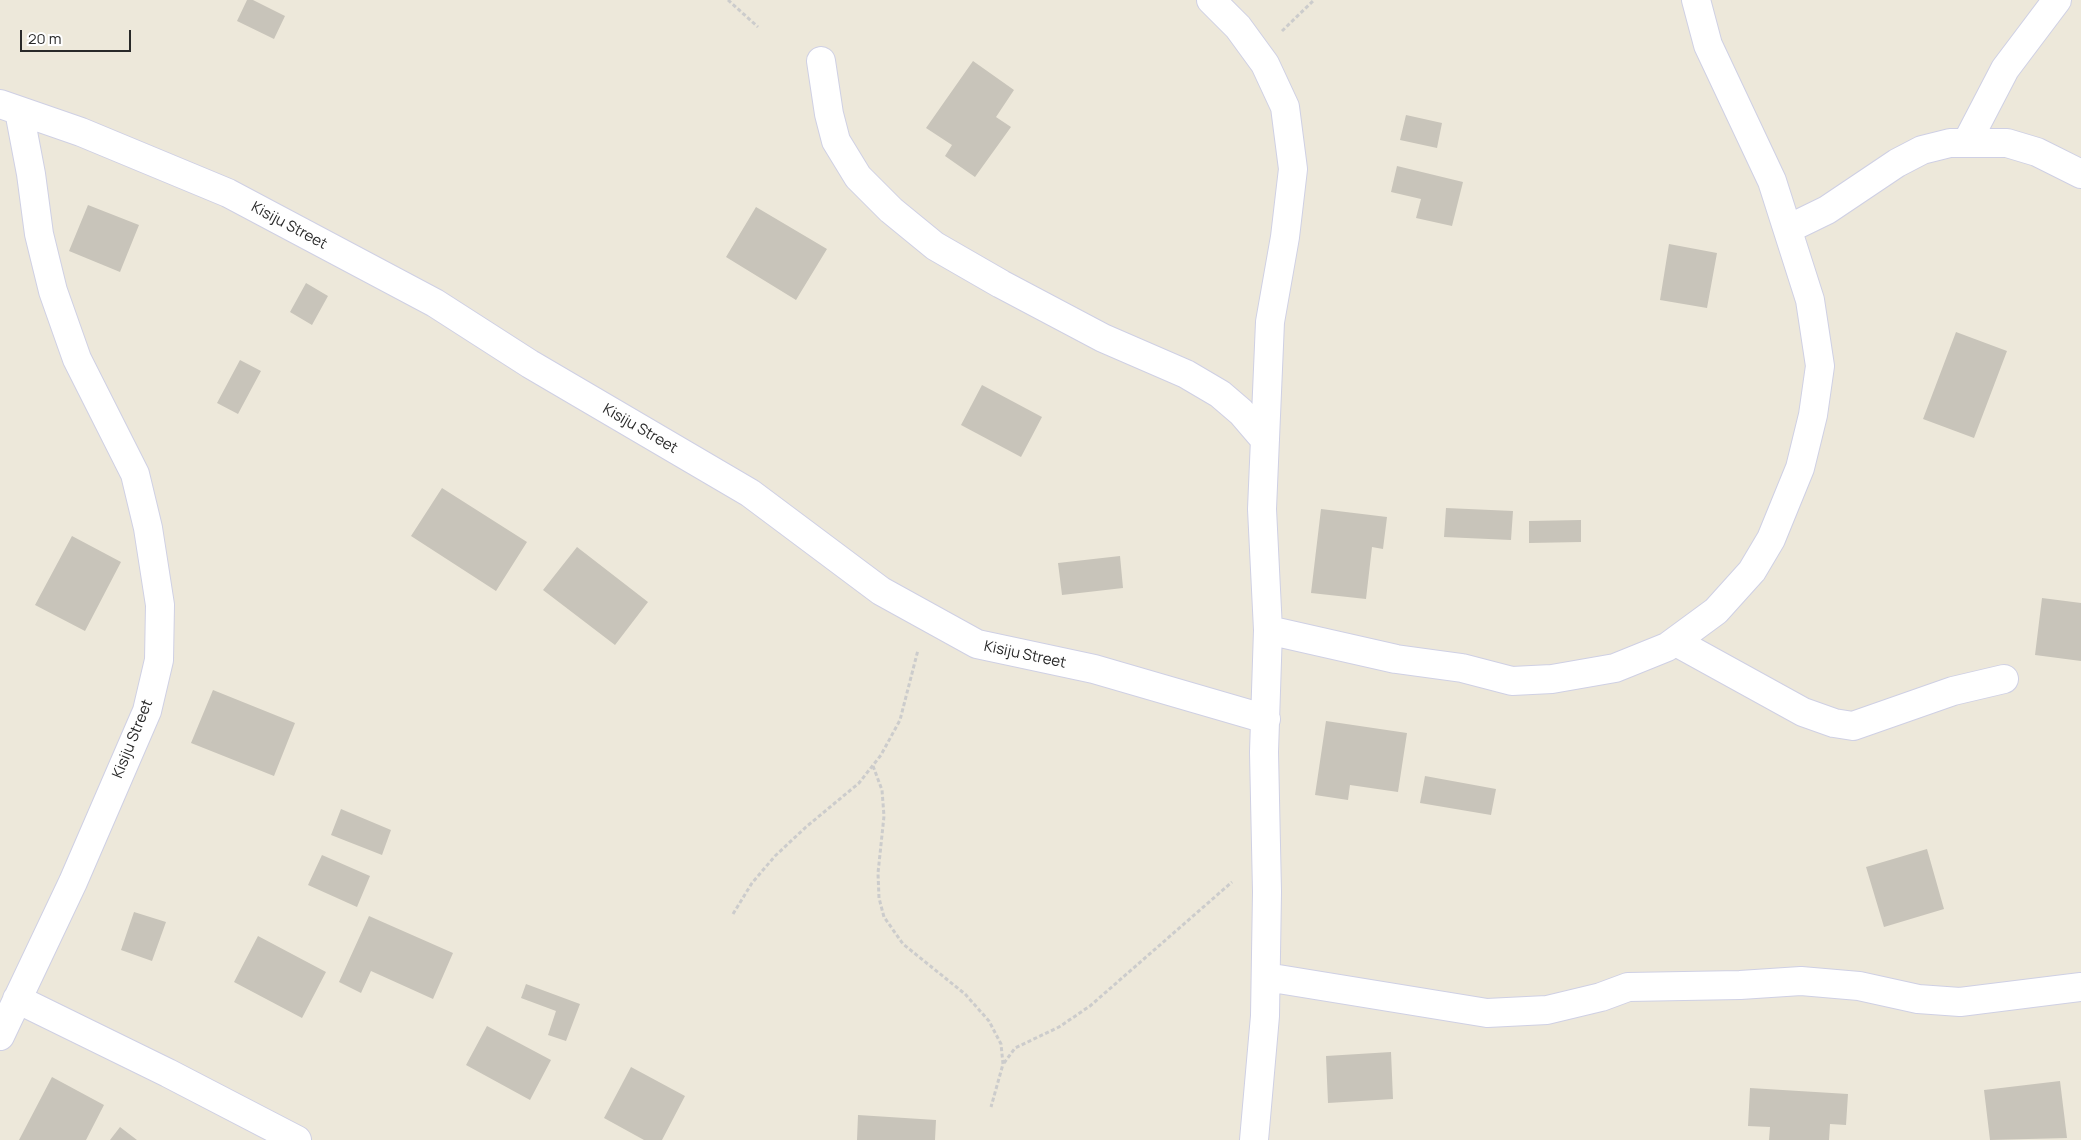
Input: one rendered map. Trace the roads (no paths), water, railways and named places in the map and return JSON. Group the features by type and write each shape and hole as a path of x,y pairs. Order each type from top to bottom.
{"street":[{"path":"1211,0 1238,27 1265,64 1285,107 1293,169 1285,237 1270,322 1262,509 1268,630 1266,977 1254,1140"},
{"path":"1268,630 1396,659 1462,668 1512,681 1552,679 1615,668 1676,642 1716,611 1752,571 1771,539 1800,468 1813,416 1820,366 1810,300 1772,181 1708,45 1696,0"},
{"path":"1967,142 2005,69 2057,0"},
{"path":"821,61 829,114 836,142 858,177 891,210 935,246 976,270 1103,338 1186,374 1220,394 1241,412 1265,440"},
{"name":"Kisiju Street","path":"10,108 81,132 228,193 435,303 530,364 750,493 881,591 976,644 1094,669 1266,719"},
{"name":"Kisiju Street","path":"1,1031 73,882 147,711 159,660 160,605 148,528 135,474 77,359 53,291 39,234 31,174 10,108"},
{"path":"1788,229 1827,210 1897,163 1922,150 1950,142 2007,143 2037,152 2081,174"},
{"path":"1676,642 1803,712 1834,723 1854,726 1953,692 2004,679"},
{"path":"1266,977 1487,1013 1547,1010 1601,997 1628,987 1740,985 1801,981 1859,986 1918,998 1960,1002 2081,988"},
{"path":"17,999 168,1073 297,1140"}]}
